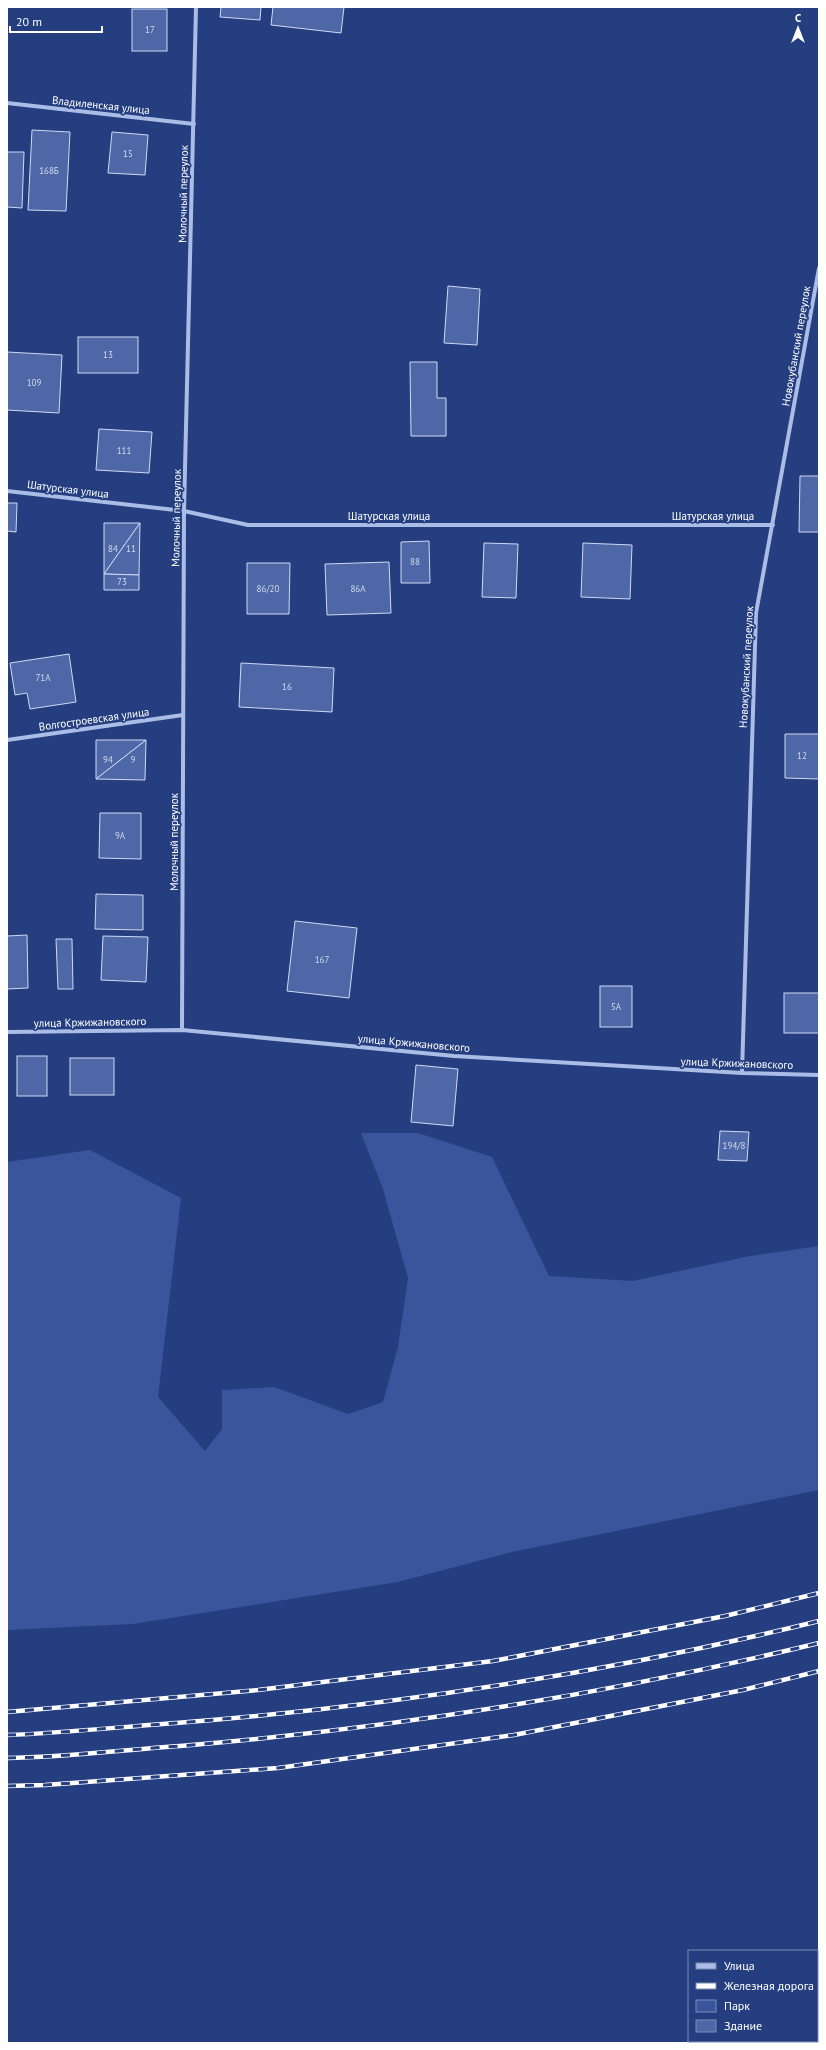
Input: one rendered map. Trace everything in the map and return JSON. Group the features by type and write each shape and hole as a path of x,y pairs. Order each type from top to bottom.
{"street":[{"name":"Молочный переулок","path":"182,1030 184,512 196,7"},
{"name":"Владиленская улица","path":"7,103 194,124"},
{"name":"Новокубанский переулок","path":"742,1073 756,613 819,268"},
{"name":"Шатурская улица","path":"7,491 184,512 248,525 773,525"},
{"name":"Волгостроевская улица","path":"7,740 183,716"},
{"name":"улица Кржижановского","path":"7,1032 182,1030 454,1056 742,1073 819,1075"}],"green space":[{"path":"361,1133 418,1133 492,1157 549,1276 633,1281 750,1256 819,1246 819,1490 512,1552 398,1582 133,1624 7,1630 7,1162 90,1150 181,1198 158,1397 205,1451 222,1429 222,1390 274,1387 348,1414 383,1402 398,1347 408,1278 383,1189"}],"building":[{"path":"221,7 261,7 260,20 220,17"},
{"path":"273,7 344,7 341,33 271,25"},
{"path":"132,9 167,9 167,51 132,51"},
{"path":"32,130 70,132 66,211 28,210"},
{"path":"112,132 148,135 145,175 108,173"},
{"path":"7,152 24,152 22,208 7,207"},
{"path":"448,286 480,289 477,345 444,343"},
{"path":"78,337 138,337 138,373 78,373"},
{"path":"7,352 62,355 59,413 7,410"},
{"path":"410,362 437,362 437,398 446,398 446,436 411,436"},
{"path":"99,429 152,432 149,473 96,470"},
{"path":"800,476 819,476 819,532 799,532"},
{"path":"7,503 17,503 16,532 7,531"},
{"path":"104,523 140,523 104,574"},
{"path":"140,523 139,575 104,574"},
{"path":"429,541 430,583 401,583 401,542"},
{"path":"484,543 518,544 516,598 482,597"},
{"path":"583,543 632,545 630,599 581,597"},
{"path":"389,562 391,613 327,615 325,564"},
{"path":"247,563 290,563 289,614 247,614"},
{"path":"104,574 139,575 139,590 104,590"},
{"path":"69,654 76,702 30,709 27,693 15,695 10,663"},
{"path":"241,663 334,668 332,712 239,707"},
{"path":"785,734 819,734 819,779 785,778"},
{"path":"96,740 146,740 96,779"},
{"path":"146,740 145,780 96,779"},
{"path":"100,813 141,813 141,859 99,858"},
{"path":"96,894 143,895 143,930 95,929"},
{"path":"295,921 357,928 349,998 287,991"},
{"path":"27,935 28,988 7,989 7,936"},
{"path":"103,936 148,937 146,982 101,980"},
{"path":"56,939 72,939 73,989 58,989"},
{"path":"600,986 632,986 632,1027 600,1027"},
{"path":"784,993 819,993 819,1033 784,1033"},
{"path":"17,1056 47,1056 47,1096 17,1096"},
{"path":"70,1058 114,1058 114,1095 70,1095"},
{"path":"416,1065 458,1069 453,1126 411,1122"},
{"path":"720,1131 749,1132 747,1161 718,1160"}],"railway":[{"path":"7,1712 258,1690 493,1661 725,1616 819,1593"},
{"path":"7,1735 257,1716 419,1697 580,1672 740,1640 819,1621"},
{"path":"7,1758 72,1755 180,1746 421,1719 501,1707 661,1678 819,1643"},
{"path":"7,1786 45,1785 278,1768 514,1735 743,1690 819,1671"}]}
